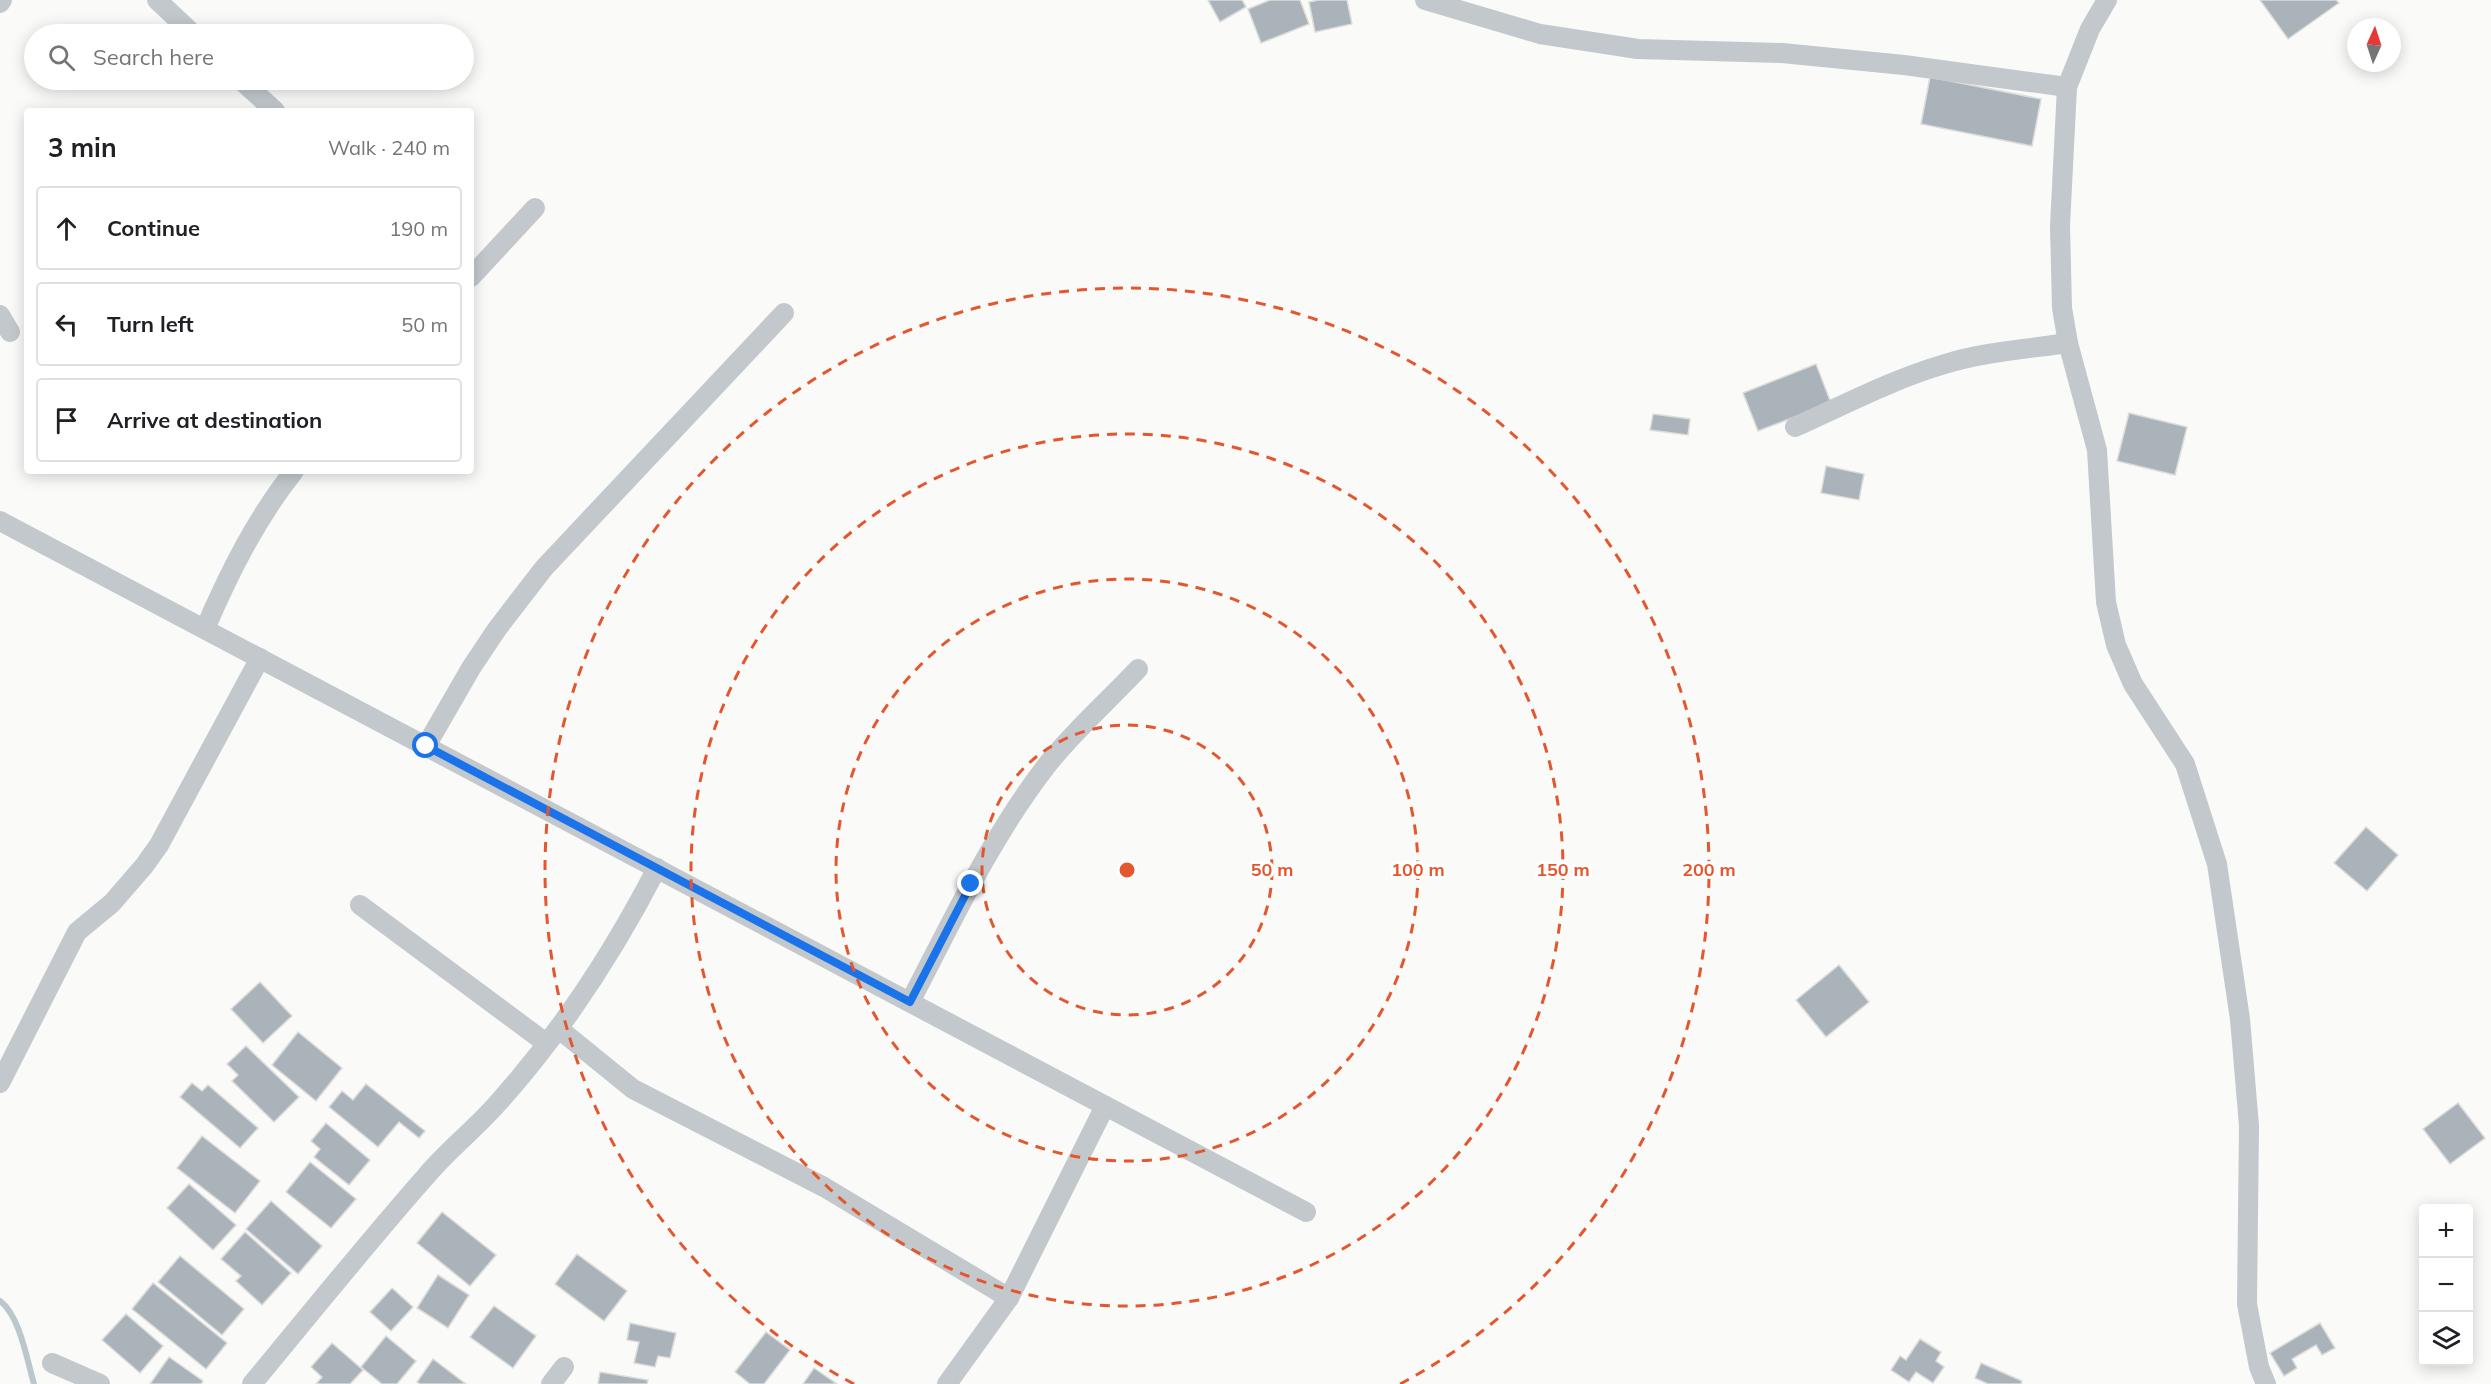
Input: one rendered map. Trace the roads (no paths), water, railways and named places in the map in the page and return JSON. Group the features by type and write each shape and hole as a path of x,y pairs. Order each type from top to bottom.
{"street":[{"path":"157,0 182,24"},
{"path":"1425,0 1540,34 1638,49 1782,53 1904,64 2067,87"},
{"path":"2107,0 2090,30 2067,87 2060,226 2062,308 2068,343 2097,450 2106,602 2116,645 2133,684 2185,764 2217,864 2240,1019 2249,1126 2247,1304 2259,1367 2266,1384"},
{"path":"252,90 272,108"},
{"path":"474,274 535,208"},
{"path":"426,746 497,628 538,575 784,313"},
{"path":"0,315 10,332"},
{"path":"1795,427 1890,384 1944,364 1977,356 2068,343"},
{"path":"205,629 241,552 262,515 292,474"},
{"path":"0,520 1306,1212"},
{"path":"0,1083 77,932 112,903 159,845 260,658"},
{"path":"910,1002 971,884 1024,799 1048,765 1138,669"},
{"path":"252,1384 429,1173 497,1104 529,1067 612,951 657,868"},
{"path":"360,905 633,1089 824,1187 1009,1298"},
{"path":"947,1384 1009,1298 1105,1106"},
{"path":"52,1363 100,1384"},
{"path":"551,1384 564,1367"}],"waterway":[{"path":"0,1301 7,1308 18,1328 34,1384"}]}
